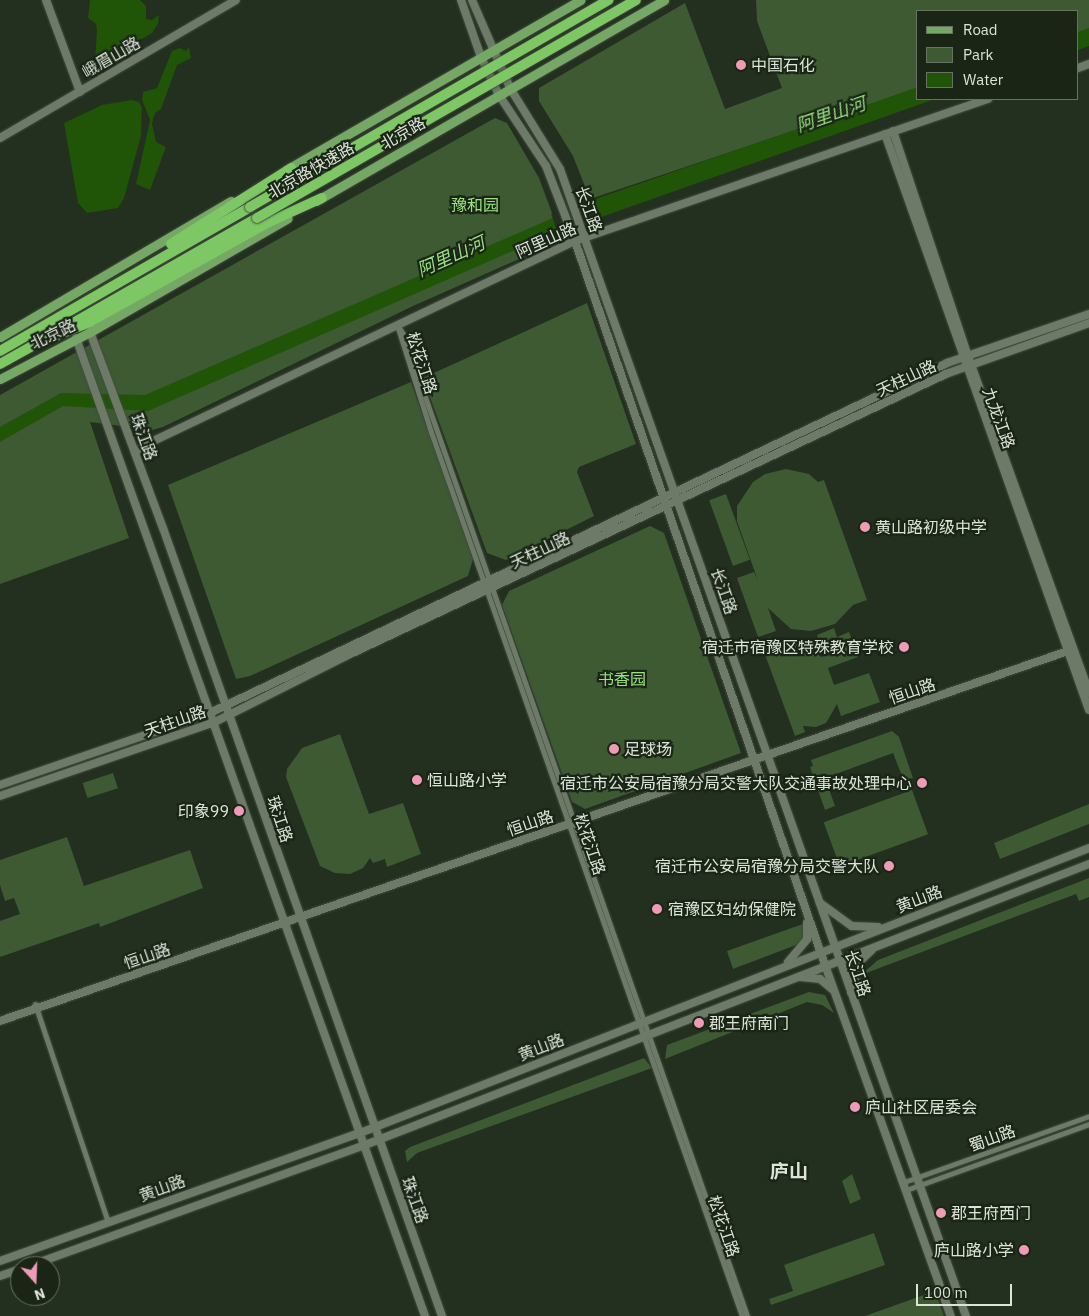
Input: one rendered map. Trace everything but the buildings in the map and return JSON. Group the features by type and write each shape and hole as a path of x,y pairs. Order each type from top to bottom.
{"highway":[{"name":"北京路快速路","path":"0,350 609,0"},
{"name":"北京路快速路","path":"0,364 636,0"},
{"path":"56,318 290,168"},
{"path":"37,343 90,322 269,222 322,198"}],"main road":[{"name":"北京路","path":"0,337 196,220 290,168 580,0"},
{"name":"北京路","path":"0,379 90,332 664,0"}],"street":[{"path":"46,0 80,92"},
{"name":"峨眉山路","path":"0,138 236,0"},
{"name":"长江路","path":"461,0 481,58 499,94 546,166 570,229 820,952 951,1316"},
{"name":"长江路","path":"472,0 492,51 510,88 554,157 573,206 966,1316"},
{"name":"阿里山路","path":"135,453 145,445 574,240 985,100"},
{"name":"九龙江路","path":"889,133 968,366 1089,710"},
{"name":"天柱山路","path":"0,796 229,716 663,497 965,357 1089,314"},
{"name":"天柱山路","path":"0,785 212,712 225,704 678,502 968,366 1089,323"},
{"name":"松花江路","path":"397,325 403,334 488,586 641,1022 747,1316"},
{"name":"珠江路","path":"90,332 225,704 378,1140 442,1316"},
{"name":"珠江路","path":"76,338 212,712 425,1316"},
{"name":"九龙江路","path":"968,366 1089,692"},
{"name":"恒山路","path":"0,1016 35,1006 1068,649"},
{"path":"258,844 272,839"},
{"name":"黄山路","path":"0,1261 360,1133 834,946 1089,848"},
{"name":"黄山路","path":"57,1256 365,1145 791,978 1089,864"},
{"path":"818,901 852,926 890,925"},
{"path":"782,967 801,950 807,939 806,911"},
{"path":"851,994 860,961 881,944"},
{"path":"791,978 820,979 836,994"},
{"path":"35,1006 108,1222"},
{"name":"恒山路","path":"0,1021 35,1006"},
{"name":"松花江路","path":"646,1035 742,1316"},
{"name":"蜀山路","path":"905,1186 1089,1116"},
{"name":"蜀山路","path":"918,1181 1089,1124"},
{"path":"412,1279 427,1274"}],"green space":[{"path":"756,0 1089,0 1089,29 1079,33 1079,10 916,10 916,90 590,199 573,156 539,101 539,88 685,3 725,109 782,88 757,21"},
{"name":"豫和园","path":"495,118 507,123 539,178 562,240 413,306 163,427 152,430 90,422 129,538 0,584 0,395"},
{"path":"587,303 636,444 579,467 577,472 594,516 506,560 487,553 423,378"},
{"path":"411,382 473,559 468,576 250,676 236,679 168,485"},
{"path":"786,469 809,474 818,482 824,480 867,600 853,605 835,624 811,631 791,629 768,608 776,631 758,637 737,578 754,572 758,581 737,521 737,506 753,482 765,474"},
{"path":"726,494 750,560 733,566 709,500"},
{"name":"书香园","path":"650,526 664,533 741,753 585,809 572,802 502,605 509,591"},
{"path":"834,628 837,637 849,632 858,657 828,668 834,685 869,673 880,702 841,716 837,704 826,723 816,727 803,726 805,732 795,736 760,641 770,637 777,657 790,644 803,642 815,647 821,657 824,656 817,635"},
{"path":"892,731 899,737 913,778 904,781 893,753 825,778 835,806 825,810 810,767 813,766 811,760"},
{"path":"340,734 369,814 403,803 421,854 387,867 385,859 373,863 370,858 363,868 350,874 335,873 320,866 286,777 287,769 302,748"},
{"path":"113,773 118,788 88,798 83,783"},
{"path":"912,790 928,834 840,866 824,822"},
{"path":"1089,804 1089,824 1000,859 994,843"},
{"path":"67,837 84,886 190,850 203,888 100,927 99,923 0,957 0,921 20,914 14,898 5,901 0,885 0,860"},
{"path":"1089,878 1089,897 1079,901 1076,894 861,975 878,960"},
{"path":"803,924 804,942 733,969 727,951"},
{"path":"809,992 825,995 834,1013 822,1005 807,1002 665,1059 667,1045"},
{"path":"644,1058 652,1068 417,1153 407,1162 405,1151 410,1147"},
{"path":"852,1174 861,1199 850,1204 842,1181"},
{"path":"874,1233 885,1265 771,1305 769,1299 793,1291 784,1265"},
{"path":"935,1291 944,1316 865,1316"}],"water":[{"path":"90,0 140,0 146,6 146,19 152,20 159,15 158,24 152,33 98,65 95,61 96,24 88,18"},
{"path":"1089,28 1089,46 1079,50 1079,32"},
{"path":"189,47 191,58 177,65 161,109 155,113 152,124 156,142 166,147 150,190 136,184 150,120 142,100 143,92 157,88 172,51 180,48 186,51"},
{"path":"916,88 916,100 932,100 542,238 148,411 63,406 0,442 0,427 61,393 145,395 601,197"},
{"path":"132,100 139,102 142,108 141,136 124,198 118,208 87,213 78,203 64,123 102,105"}],"pier":[{"path":"589,201 596,221 558,234 551,214"}],"place":[{"name":"中国石化","path":"741,65"},
{"name":"黄山路初级中学","path":"865,527"},
{"name":"宿迁市宿豫区特殊教育学校","path":"904,647"},
{"name":"足球场","path":"614,749"},
{"name":"恒山路小学","path":"417,780"},
{"name":"宿迁市公安局宿豫分局交警大队交通事故处理中心","path":"922,783"},
{"name":"印象99","path":"239,811"},
{"name":"宿迁市公安局宿豫分局交警大队","path":"889,866"},
{"name":"宿豫区妇幼保健院","path":"657,909"},
{"name":"郡王府南门","path":"699,1023"},
{"name":"庐山社区居委会","path":"855,1107"},
{"name":"郡王府西门","path":"941,1213"},
{"name":"庐山路小学","path":"1024,1250"}],"district":[{"name":"庐山","path":"789,1172"}],"water label":[{"name":"阿里山河","path":"831,115"},
{"name":"阿里山河","path":"451,257"}]}
